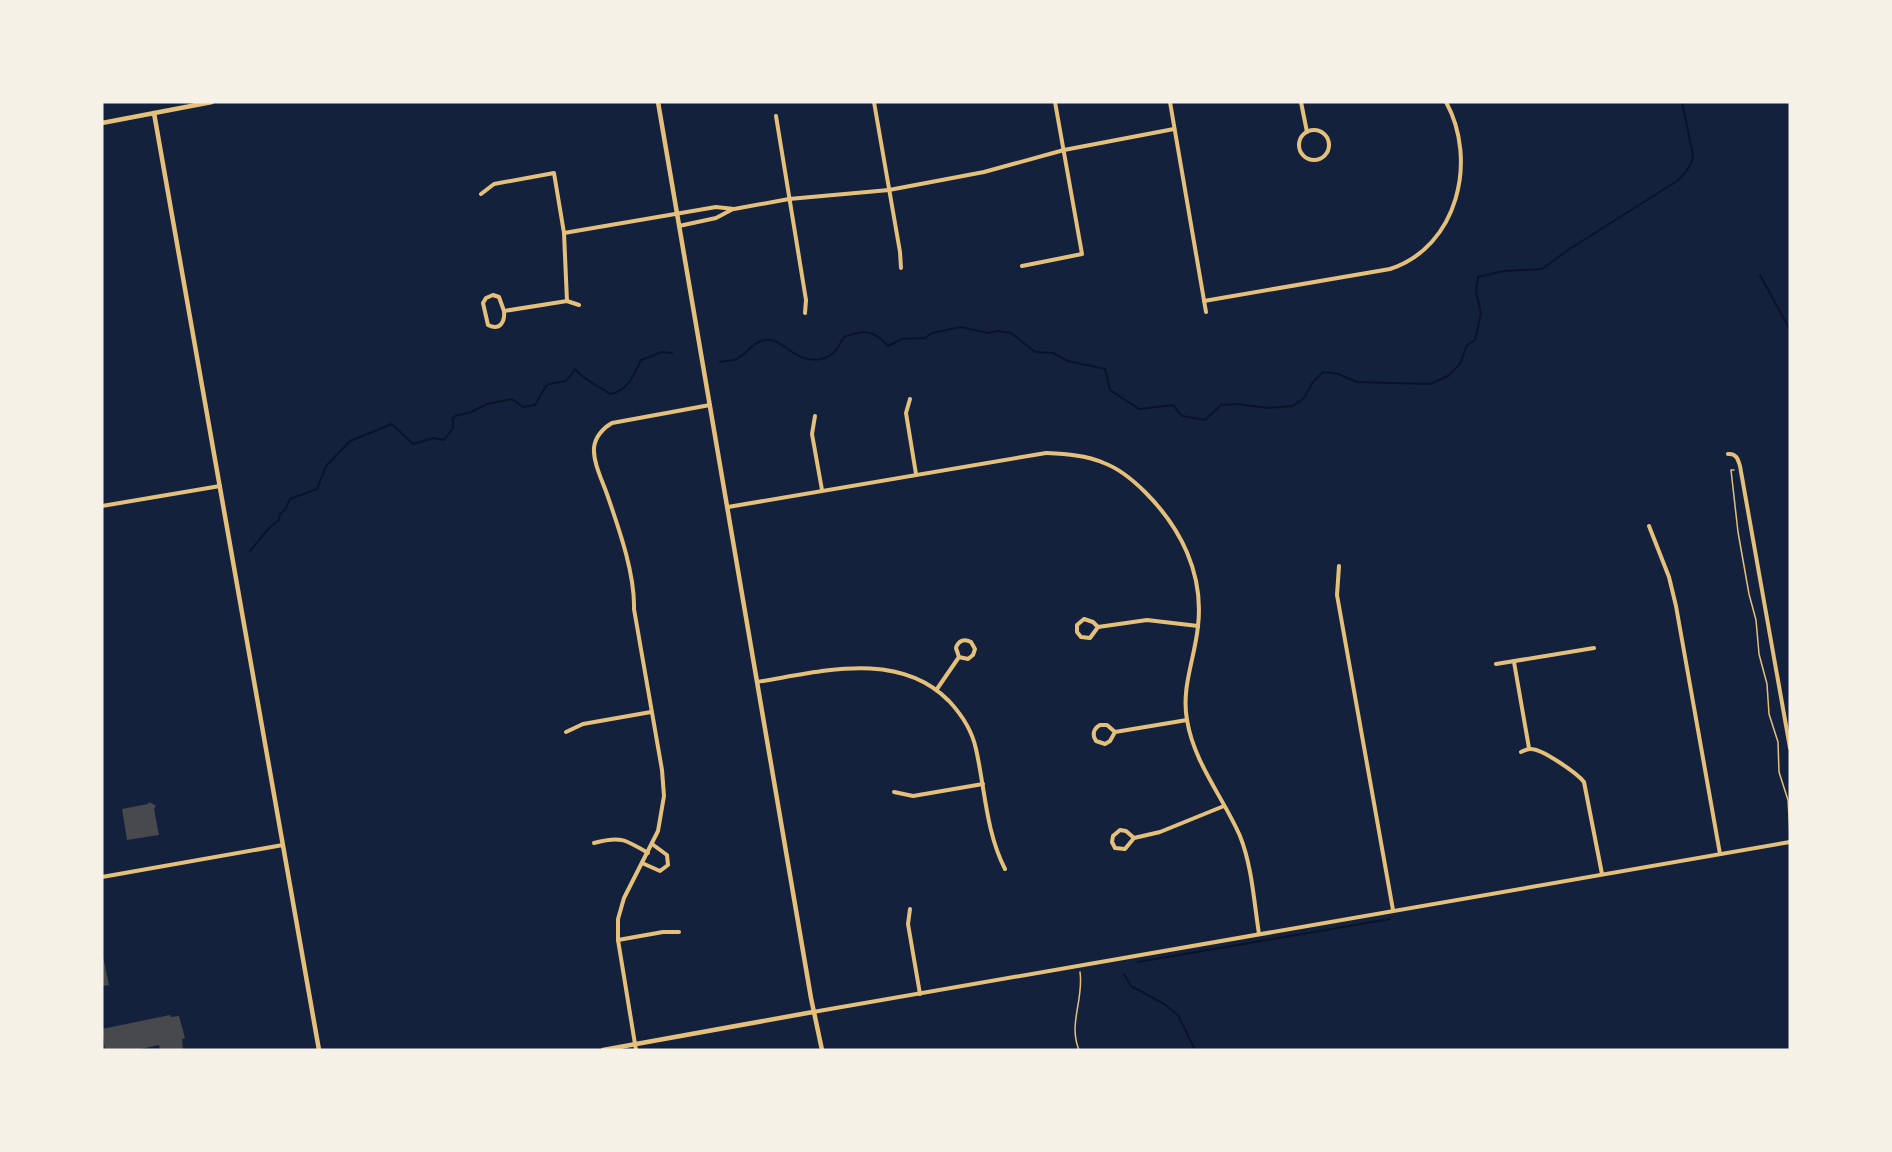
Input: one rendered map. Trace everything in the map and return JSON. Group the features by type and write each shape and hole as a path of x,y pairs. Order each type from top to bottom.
{"street":[{"path":"102,123 212,102"},
{"path":"658,102 813,1012 822,1050"},
{"path":"874,102 901,268"},
{"path":"1022,266 1082,254 1055,102"},
{"path":"1170,102 1206,312"},
{"path":"1301,102 1307,132"},
{"path":"1204,301 1396,267 1426,246 1447,220 1457,196 1462,164 1458,135 1446,102"},
{"path":"154,113 319,1050"},
{"path":"776,116 806,300 805,313"},
{"path":"564,232 716,207 734,209 789,199 889,190 984,172 1064,150 1174,129"},
{"path":"1307,132 1321,132 1328,140 1328,148 1323,157 1311,160 1302,155 1299,144 1307,132"},
{"path":"481,194 494,184 554,173 564,232 567,301"},
{"path":"680,226 717,218 734,209"},
{"path":"488,296 496,296 501,301 504,311 504,322 496,327 491,326 487,322 484,300 488,296"},
{"path":"504,311 567,301 579,305"},
{"path":"910,399 906,413 916,474"},
{"path":"636,1047 618,940 618,919 624,898 652,844 662,814 664,796 662,770 624,546 594,448 600,433 608,425 620,420 710,405"},
{"path":"816,416 812,434 822,490"},
{"path":"728,507 1034,454 1053,453 1078,456 1106,463 1134,481 1177,530 1192,561 1198,592 1198,626 1187,676 1187,720 1195,749 1236,827 1244,849 1259,934"},
{"path":"1728,454 1737,456 1740,466 1790,748"},
{"path":"102,506 220,486"},
{"path":"1648,526 1669,577 1676,606 1720,854"},
{"path":"1339,566 1336,595 1393,910"},
{"path":"1084,619 1094,622 1098,627 1093,636 1087,639 1081,637 1077,628 1084,619"},
{"path":"1098,627 1147,620 1198,626"},
{"path":"964,640 970,642 975,650 973,655 965,659 959,657 956,651 958,642 964,640"},
{"path":"1496,664 1594,648"},
{"path":"937,689 959,657"},
{"path":"1514,662 1529,748"},
{"path":"757,682 836,669 870,668 899,673 937,689 957,710 971,733 983,784 993,845 1005,869"},
{"path":"566,732 583,724 651,712"},
{"path":"1115,732 1187,720"},
{"path":"1100,725 1107,725 1115,732 1110,741 1105,744 1096,741 1093,736 1095,729 1100,725"},
{"path":"1521,752 1529,748 1538,750 1578,775 1584,782 1602,874"},
{"path":"894,792 913,796 983,784"},
{"path":"1134,838 1126,831 1120,830 1113,836 1112,842 1115,848 1125,849 1134,838 1160,832 1224,806"},
{"path":"594,843 619,838 648,853"},
{"path":"603,1050 636,1047 813,1012 1790,842"},
{"path":"642,863 660,871 668,865 667,855 652,844"},
{"path":"102,877 283,845"},
{"path":"910,909 908,924 920,994"},
{"path":"618,940 663,932 679,932"}],"path":[{"path":"1735,472 1734,469 1731,470 1738,532 1756,620 1759,654 1767,684 1770,718 1778,742 1779,772 1788,800 1790,833"},
{"path":"1079,1050 1074,1029 1082,990 1081,974"}],"building":[{"path":"149,802 156,806 154,809 159,835 127,840 122,809"},
{"path":"102,952 109,985 102,986"},
{"path":"170,1015 171,1017 179,1016 185,1038 182,1039 183,1050 160,1050 159,1045 136,1050 105,1050 102,1029"}],"waterway":[{"path":"720,362 734,360 757,343 768,340 775,341 802,358 811,360 829,356 844,337 862,332 877,336 888,346 902,339 925,338 932,333 961,327 988,333 998,331 1011,333 1035,352 1053,353 1068,361 1105,369 1110,390 1139,409 1173,405 1182,416 1205,420 1221,405 1238,404 1268,408 1293,406 1304,398 1313,382 1323,372 1338,374 1357,382 1430,384 1448,376 1460,364 1467,345 1475,340 1481,313 1476,292 1478,277 1504,271 1542,269 1683,175 1690,166 1693,155 1682,102"},
{"path":"1760,275 1790,330"},
{"path":"250,551 269,528 279,520 280,514 285,510 290,499 317,489 326,466 350,441 392,424 413,444 434,438 444,440 453,428 455,416 471,412 487,404 512,399 523,407 535,405 546,386 566,381 575,369 584,378 610,394 626,386 641,360 662,352 672,353"},
{"path":"1138,962 1390,919"},
{"path":"1124,974 1131,986 1164,1004 1178,1015 1195,1050"}]}
